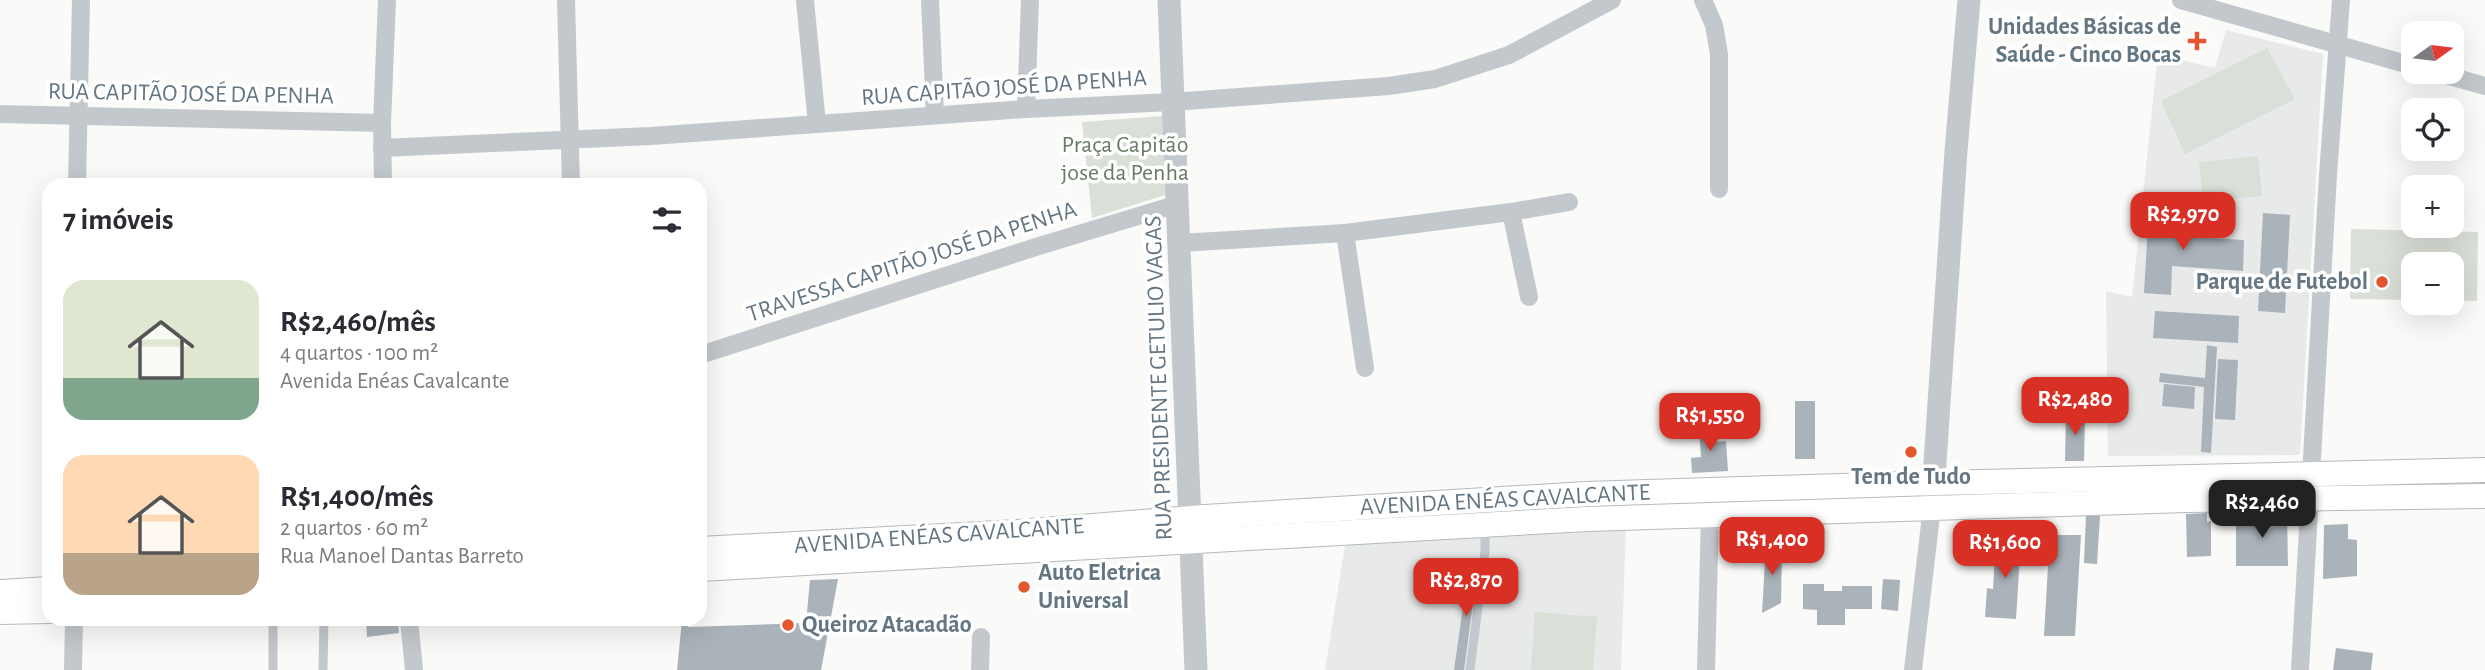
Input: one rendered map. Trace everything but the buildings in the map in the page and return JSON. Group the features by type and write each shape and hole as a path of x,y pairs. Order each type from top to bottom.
{"main road":[{"name":"AVENIDA ENÉAS CAVALCANTE","path":"707,568 1018,542 1319,522 1586,494 1933,495 2186,488 2311,474 2485,470"},
{"name":"AVENIDA ENÉAS CAVALCANTE","path":"2186,488 2309,500 2485,496"},
{"path":"1586,494 1587,519"},
{"name":"AVENIDA ENÉAS CAVALCANTE","path":"1319,522 1485,525 1710,516 1933,495"},
{"name":"AVENIDA ENÉAS CAVALCANTE","path":"707,549 1018,542"},
{"path":"0,592 42,589"},
{"path":"0,612 42,611"}],"street":[{"path":"78,178 80,0"},
{"path":"383,178 387,0"},
{"path":"566,0 571,178"},
{"path":"805,0 817,124"},
{"path":"930,0 935,115"},
{"path":"1026,109 1030,0"},
{"name":"RUA PRESIDENTE GETULIO VAGAS","path":"1169,0 1196,670"},
{"name":"RUA CAPITÃO JOSÉ DA PENHA","path":"382,148 571,140 1389,86 1435,79 1509,55 1612,0"},
{"path":"1703,0 1714,25 1718,54 1719,189"},
{"path":"1913,670 1933,495 1969,0"},
{"path":"2181,0 2401,62"},
{"path":"2300,670 2342,0"},
{"path":"2464,80 2485,86"},
{"name":"RUA CAPITÃO JOSÉ DA PENHA","path":"0,114 382,123"},
{"path":"1180,243 1345,233 1569,202"},
{"name":"TRAVESSA CAPITÃO JOSÉ DA PENHA","path":"707,353 1178,204"},
{"path":"1511,212 1529,297"},
{"path":"1345,233 1365,368"},
{"path":"1706,670 1710,516"},
{"path":"73,670 74,626"},
{"path":"410,626 414,670"},
{"path":"981,637 981,670"}],"lane":[{"path":"1470,670 1485,552 1485,525"},
{"path":"273,626 273,670"},
{"path":"323,670 324,626"}],"shaded area":[{"path":"2226,30 2323,54 2300,455 2108,456 2106,291 2132,297 2158,54 2215,68"},
{"path":"1626,526 1621,670 1325,670 1345,545"}],"green space":[{"path":"2267,48 2295,99 2185,154 2161,101"},
{"name":"Praça Capitão jose da Penha","path":"1163,116 1165,195 1092,218 1082,122"},
{"path":"2258,156 2262,196 2203,201 2199,162"},
{"name":"Parque de Futebol","path":"2351,229 2401,230 2401,238 2464,238 2464,232 2478,232 2477,301 2464,301 2464,252 2401,252 2401,300 2350,299"},
{"path":"1535,612 1597,617 1593,670 1531,670"}],"place":[{"name":"Unidades Básicas de Saúde - Cinco Bocas","path":"2197,41"},
{"name":"Parque de Futebol","path":"2382,282"},
{"name":"Tem de Tudo","path":"1911,452"},
{"name":"Auto Eletrica Universal","path":"1024,587"},
{"name":"Queiroz Atacadão","path":"788,625"}]}
